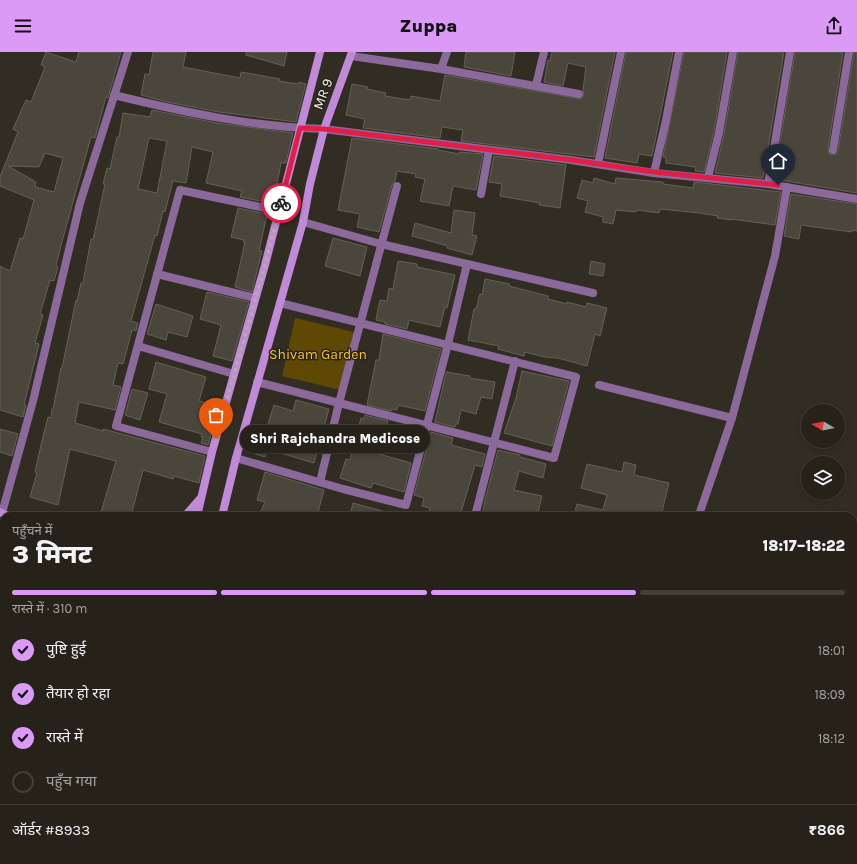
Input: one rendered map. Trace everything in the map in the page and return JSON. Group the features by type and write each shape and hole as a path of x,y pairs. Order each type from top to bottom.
{"main road":[{"name":"MR 9","path":"198,512 212,452 256,298 320,52"},
{"name":"MR 9","path":"223,512 236,458 303,222 310,184 324,129 351,54"},
{"path":"188,512 201,499"}],"street":[{"path":"3,512 33,401 80,203 128,52"},
{"path":"441,69 447,52"},
{"path":"536,85 544,52"},
{"path":"598,164 620,52"},
{"path":"654,172 679,52"},
{"path":"708,177 719,133 733,52"},
{"path":"768,184 790,52"},
{"path":"833,150 849,52"},
{"path":"351,54 536,85 579,94"},
{"path":"114,96 170,109 238,120 300,128 324,129 654,172 768,184 857,198"},
{"path":"481,194 489,150"},
{"path":"320,482 339,403 397,186"},
{"path":"700,512 732,418 775,256 787,187"},
{"path":"212,452 116,426 180,190 279,211"},
{"path":"303,222 381,244 593,293"},
{"path":"236,458 406,505 448,344 467,264"},
{"path":"157,274 256,298"},
{"path":"257,382 554,458 576,376 280,303"},
{"path":"138,346 234,374"},
{"path":"476,512 515,361"},
{"path":"599,385 732,418"}],"green space":[{"name":"Shivam Garden","path":"295,318 354,332 341,390 282,376"}],"building":[{"path":"46,52 76,62 79,52 121,52 108,98 106,97 95,138 91,137 60,249 56,266 58,267 54,281 50,280 40,314 43,315 35,343 39,344 24,405 26,405 23,417 0,410 0,266 10,271 20,238 23,239 34,200 0,186 0,177 18,132 13,129 26,100 31,102 45,67 41,65","holes":["45,153 63,158 54,192 35,187 36,182 8,166 39,167"]},
{"path":"153,52 186,52 183,67 240,78 241,72 280,79 279,81 298,84 299,82 306,84 296,122 219,112 167,102 141,95 145,74 149,75"},
{"path":"246,52 287,52 284,66 246,55"},
{"path":"466,52 515,52 511,76 464,67"},
{"path":"552,52 615,52 594,157 461,141 463,130 442,127 440,138 363,128 365,119 346,115 352,84 386,93 385,96 410,100 411,96 440,101 445,75 581,99 584,95 583,90 586,67 568,63 563,86 544,82 548,60 550,61"},
{"path":"626,52 673,52 652,156 639,154 637,163 605,158"},
{"path":"684,52 727,52 714,132 704,172 695,171 696,167 666,163 666,157 663,157"},
{"path":"738,52 784,52 763,178 715,173 724,134"},
{"path":"795,52 843,52 828,149 829,154 833,155 837,154 838,151 854,52 857,52 857,193 774,179"},
{"path":"152,110 217,123 293,133 286,163 281,163 274,199 271,199 270,203 240,197 242,191 206,183 213,152 192,147 186,183 173,181 165,212 163,211 157,236 155,235 131,321 138,323 136,331 132,330 123,364 118,363 113,385 121,387 115,410 79,402 75,423 205,456 199,483 174,476 173,479 143,470 132,512 101,512 116,461 70,449 58,505 30,497 37,473 35,472 48,417 51,418 76,300 77,301 81,283 83,283 91,239 93,240 105,184 103,184 107,168 110,169 117,137 119,137 123,113 150,117","holes":["149,138 167,141 157,193 138,189"]},
{"path":"352,138 438,149 459,154 459,152 483,154 476,190 453,186 449,206 420,201 425,179 415,177 416,174 397,171 379,232 357,227 360,214 338,210"},
{"path":"494,156 566,165 560,208 500,196 502,184 489,182"},
{"path":"594,178 615,184 616,178 663,182 663,184 693,188 694,182 781,192 775,225 717,218 718,216 700,213 660,209 659,213 637,210 636,212 616,210 613,224 603,222 603,217 585,212 588,201 577,198 582,180 593,183"},
{"path":"791,194 857,204 857,231 852,230 852,232 801,225 799,239 784,236"},
{"path":"238,208 267,214 259,251 262,251 252,292 235,287 245,242 243,242 244,240 231,237"},
{"path":"454,210 475,213 472,235 477,236 472,255 447,248 448,246 412,236 415,223 451,233"},
{"path":"333,238 367,247 360,276 325,266"},
{"path":"398,261 417,264 417,267 455,275 447,308 445,307 440,327 409,320 407,329 385,324 385,322 376,320 380,300 387,301 389,288 393,289"},
{"path":"591,261 605,264 603,276 589,274"},
{"path":"485,279 510,284 509,286 548,296 548,299 567,304 567,302 586,307 587,303 607,308 600,336 595,334 587,366 558,358 544,357 525,352 524,356 498,349 499,346 468,340 474,309 476,309 480,294 482,295"},
{"path":"207,292 249,302 232,361 213,356 221,325 200,319"},
{"path":"156,304 193,316 187,337 168,332 166,340 147,334"},
{"path":"383,334 441,349 425,411 398,405 397,410 392,409 391,411 367,405 376,360 379,360"},
{"path":"156,362 206,377 199,401 219,407 208,445 201,443 203,437 201,437 202,434 159,422 167,394 149,389"},
{"path":"522,371 569,381 552,446 504,433 516,398"},
{"path":"446,372 470,376 469,378 495,382 492,399 481,397 476,414 461,410 458,424 456,424 455,427 435,422"},
{"path":"132,389 148,393 140,420 125,415"},
{"path":"296,400 329,409 314,463 267,449 265,457 255,454 263,426 267,427 274,405 293,411"},
{"path":"365,415 388,421 379,454 411,463 404,492 373,483 371,488 340,478 346,459 350,460 361,418 364,419"},
{"path":"0,429 18,434 12,456 0,452"},
{"path":"431,432 453,438 451,445 485,454 482,467 475,465 461,512 429,512 430,508 422,506 424,498 414,495"},
{"path":"498,450 520,455 520,457 546,464 543,478 519,471 514,490 542,496 538,512 483,512"},
{"path":"624,462 636,465 634,475 669,483 662,512 575,512 577,504 603,510 607,495 581,488 587,464 622,472"},
{"path":"265,472 324,490 318,512 261,512 265,502 257,500"},
{"path":"353,503 385,512 351,512"}],"way so far":[{"path":"216,439 281,203"}],"place":[{"name":"Shri Rajchandra Medicose","path":"216,439"}],"route":[{"path":"281,203 300,128 324,129 572,160 654,172 778,185"}]}
